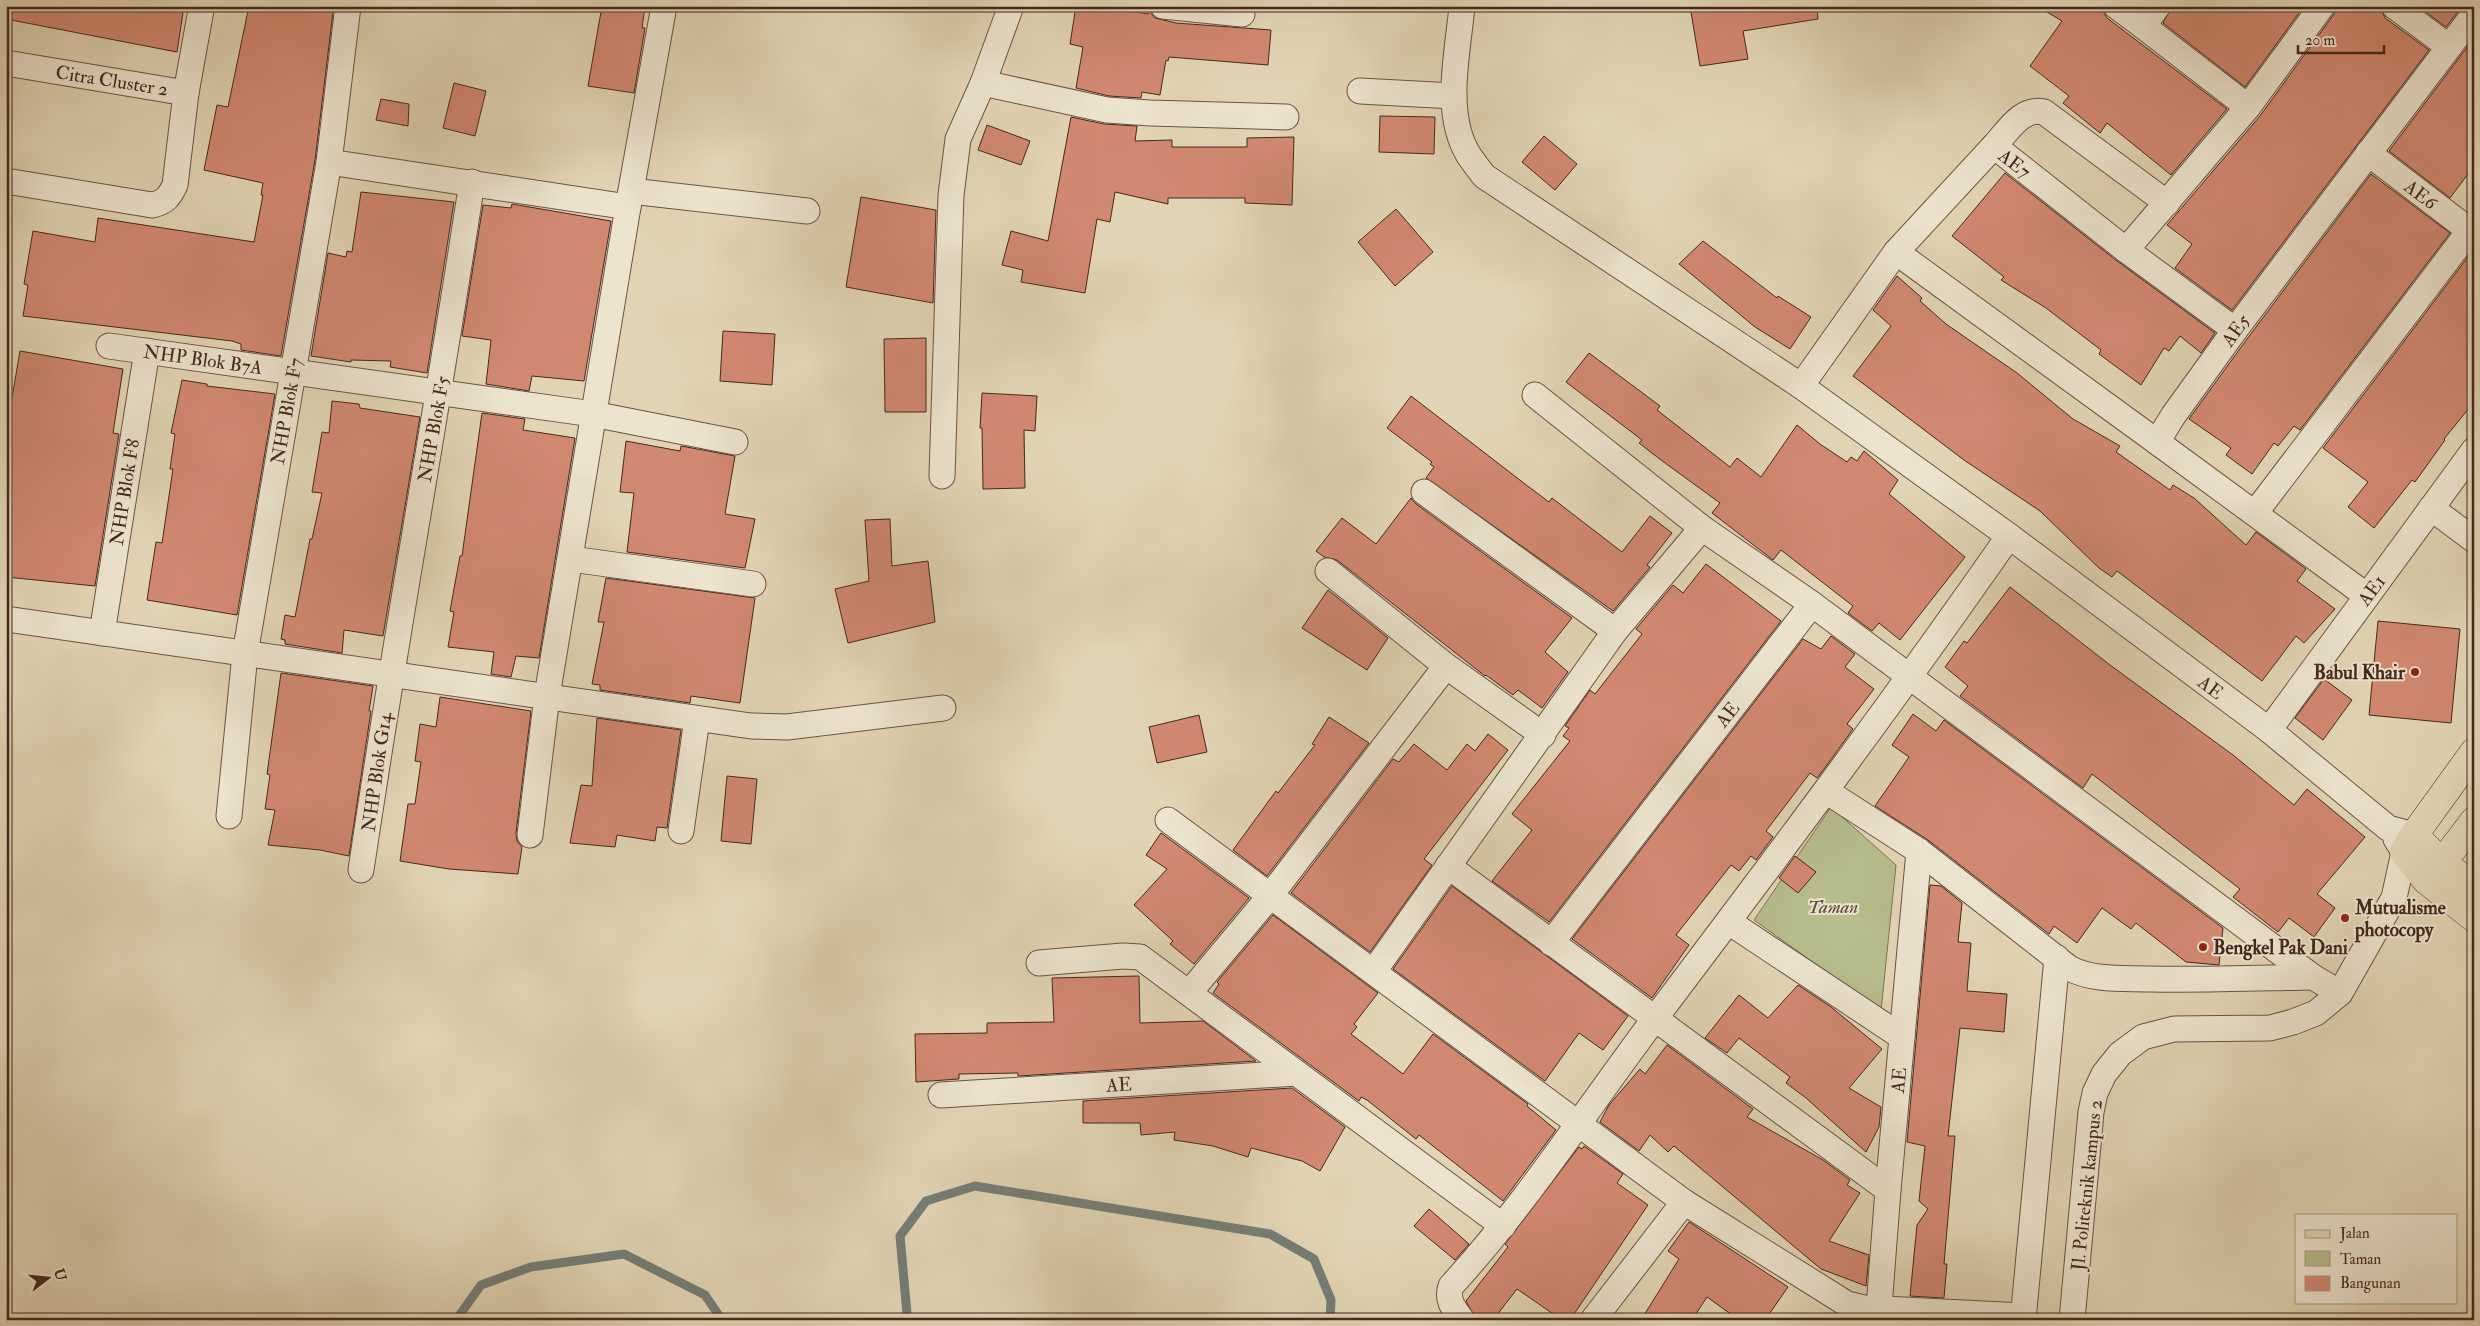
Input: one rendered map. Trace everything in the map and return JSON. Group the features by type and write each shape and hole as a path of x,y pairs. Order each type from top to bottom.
{"main road":[{"path":"2474,752 2402,838 2474,918"},
{"path":"2434,872 2474,821"},
{"path":"2434,872 2474,886"}],"street":[{"name":"NHP Blok F7","path":"229,816 245,654 329,162 348,6"},
{"path":"530,835 547,696 629,199 664,6"},
{"path":"942,476 951,195 954,157 963,126 983,83 1011,6"},
{"path":"1164,6 1242,14"},
{"name":"AE","path":"1462,6 1454,96 1458,126 1468,154 1484,176 1801,386 2009,536 2269,730 2402,838"},
{"path":"2116,6 2248,106"},
{"path":"2143,26 2158,6"},
{"path":"2126,250 2248,106 2322,6"},
{"path":"2394,6 2449,47"},
{"path":"186,93 201,10"},
{"name":"AE5","path":"2157,442 2173,416 2235,330 2474,14"},
{"name":"Citra Cluster 2","path":"6,64 186,93 175,185 170,197 163,203 152,205 6,181"},
{"path":"983,83 1107,110 1286,117"},
{"path":"1360,92 1454,96"},
{"path":"1994,146 2023,114 2029,110 2044,112 2167,203"},
{"name":"AE7","path":"1801,386 1896,252 1994,146 2126,250 2235,330"},
{"name":"AE6","path":"2368,153 2472,230"},
{"path":"329,162 472,182 629,199 807,211"},
{"name":"NHP Blok F5","path":"390,675 440,392 472,182"},
{"path":"2255,512 2472,230"},
{"path":"1896,252 2255,512 2367,596"},
{"name":"NHP Blok B7A","path":"109,346 593,414 735,442"},
{"name":"NHP Blok F8","path":"102,634 147,351"},
{"path":"1535,395 1702,528 1812,604 2313,977 2340,993 2394,898 2402,838"},
{"name":"AE1","path":"2269,730 2474,450"},
{"path":"1424,492 1616,632"},
{"path":"2431,508 2474,540"},
{"path":"1374,971 1616,632 1702,528"},
{"path":"1462,1320 1451,1304 1448,1294 1450,1286 1503,1226 1577,1122 1729,922 1909,678 2009,536"},
{"path":"571,559 753,584"},
{"path":"1328,572 1446,666 1543,734"},
{"name":"AE","path":"1551,943 1812,604"},
{"path":"6,619 751,726 787,727 943,708"},
{"path":"1189,993 1270,896 1446,666"},
{"name":"NHP Blok G14","path":"361,870 390,675"},
{"path":"681,831 697,719"},
{"path":"1826,791 1919,852 2079,974 2107,978 2184,979 2313,977"},
{"path":"1168,820 1684,1202 1847,1304 1879,1314 2023,1318 2057,958"},
{"name":"AE","path":"1879,1314 1888,1190 1919,852"},
{"path":"1448,866 1654,1020 1888,1190"},
{"path":"2394,898 2434,872"},
{"path":"1729,922 1902,1037"},
{"path":"1039,963 1140,957 1503,1226"},
{"name":"Jl. Politeknik kampus 2","path":"2072,1320 2091,1112 2095,1093 2104,1074 2120,1054 2143,1037 2174,1029 2270,1028 2293,1022 2316,1013 2340,993"},
{"name":"AE","path":"941,1095 1297,1073"},
{"path":"1593,1320 1684,1202"}],"green space":[{"name":"Taman","path":"1831,807 1896,865 1881,1011 1754,920"}],"building":[{"path":"6,6 184,6 177,52 6,19"},
{"path":"249,6 330,6 333,12 315,160 281,356 241,350 241,344 232,341 23,316 28,285 24,284 33,231 95,242 98,218 254,242 263,195 261,195 263,183 204,170 217,105 228,107"},
{"path":"602,6 645,6 642,28 645,28 634,93 588,86"},
{"path":"1076,6 1100,6 1148,14 1149,11 1155,18 1176,23 1271,30 1268,65 1169,57 1168,61 1166,60 1160,95 1142,92 1141,98 1109,96 1076,88 1083,47 1070,44"},
{"path":"1690,6 1817,6 1818,19 1743,31 1748,59 1700,66"},
{"path":"2037,6 2100,6 2107,18 2227,109 2171,175 2107,123 2100,133 2063,103 2069,96 2030,66 2062,21"},
{"path":"2172,6 2304,6 2245,87 2163,23"},
{"path":"2336,6 2380,6 2385,18 2429,50 2232,310 2175,268 2192,244 2167,225 2260,116 2334,14"},
{"path":"2418,6 2462,6 2446,27"},
{"path":"2474,38 2474,166 2450,198 2389,151"},
{"path":"454,83 486,91 475,136 443,128"},
{"path":"381,99 409,104 408,126 376,120"},
{"path":"1380,116 1435,117 1434,154 1379,152"},
{"path":"1071,117 1104,124 1137,126 1135,141 1172,140 1172,147 1247,147 1247,138 1294,137 1292,205 1245,203 1245,198 1168,198 1168,204 1115,192 1110,222 1097,219 1085,293 1021,282 1023,270 1002,265 1011,231 1048,241"},
{"path":"987,125 1030,141 1021,165 978,150"},
{"path":"1544,136 1577,164 1555,190 1522,162"},
{"path":"2005,173 2117,261 2215,333 2201,353 2180,336 2169,351 2164,348 2141,385 2099,354 2101,350 2046,308 2001,280 2004,277 1952,236"},
{"path":"2371,174 2450,233 2300,430 2294,426 2278,446 2274,443 2252,474 2226,455 2231,448 2189,419"},
{"path":"361,192 454,202 427,373 390,367 391,361 351,360 351,362 311,356 328,253 346,257 347,251 352,252"},
{"path":"861,197 936,210 933,303 846,287"},
{"path":"512,204 611,221 584,381 532,376 529,391 486,384 491,340 462,336 483,205 511,208"},
{"path":"1396,209 1433,252 1395,286 1358,242"},
{"path":"1703,241 1777,298 1778,296 1811,317 1790,349 1755,327 1679,264"},
{"path":"2474,249 2474,402 2444,439 2415,482 2412,480 2374,528 2348,507 2368,482 2323,448"},
{"path":"1897,276 1922,298 1920,301 1946,324 2017,373 2073,419 2120,446 2116,452 2170,490 2173,485 2194,498 2246,545 2256,532 2306,569 2297,581 2335,609 2304,643 2296,636 2262,681 2117,571 2112,577 2099,568 2040,511 1964,460 1853,376 1891,326 1873,310"},
{"path":"723,331 775,334 772,385 720,381"},
{"path":"926,338 926,412 885,412 884,339"},
{"path":"20,351 123,369 113,433 119,434 95,586 6,577 6,433"},
{"path":"1589,353 1660,406 1657,410 1730,467 1737,458 1761,477 1797,425 1820,444 1847,462 1851,457 1857,461 1864,451 1898,480 1889,494 1965,557 1900,640 1879,623 1872,631 1848,613 1853,606 1781,550 1773,560 1712,513 1720,503 1639,443 1642,440 1566,382"},
{"path":"182,380 207,384 207,386 275,394 237,615 147,600 156,542 162,543 173,469 170,469 175,434 171,433"},
{"path":"982,393 1037,396 1035,431 1024,430 1025,488 983,489 982,428 980,428"},
{"path":"1411,396 1549,502 1552,498 1622,552 1650,516 1672,533 1647,565 1650,567 1613,611 1426,478 1434,467 1430,464 1432,462 1387,428"},
{"path":"332,401 359,404 360,408 420,417 383,636 344,630 342,653 285,644 285,640 281,639 285,615 295,617 310,539 312,539 322,493 312,492 322,432 329,433"},
{"path":"482,413 525,419 523,430 575,438 539,658 516,656 511,677 491,674 494,652 448,647 454,612 450,611 460,556 462,556"},
{"path":"626,441 680,451 681,446 735,456 725,514 755,519 745,568 627,552 634,493 620,492"},
{"path":"1411,498 1416,504 1572,618 1545,652 1568,672 1542,708 1518,690 1513,695 1485,676 1337,560 1324,557 1316,551 1342,518 1376,544"},
{"path":"890,519 892,566 928,561 935,622 848,643 835,589 869,581 865,520"},
{"path":"1706,564 1781,621 1549,922 1492,881 1532,830 1512,814 1570,741 1563,736 1569,728 1565,726 1590,690 1595,694 1642,634 1636,629 1673,585 1683,593"},
{"path":"606,578 755,598 740,703 691,696 690,703 600,690 600,685 592,684 604,622 598,622"},
{"path":"2010,587 2110,665 2233,755 2294,805 2307,789 2365,837 2317,894 2335,908 2314,937 2289,918 2278,932 2233,897 2240,889 2092,774 2083,788 1960,696 1968,686 1945,667 1964,641 1967,643"},
{"path":"1328,590 1388,638 1367,670 1302,628"},
{"name":"Babul Khair","path":"2378,621 2460,629 2451,723 2369,715"},
{"path":"1831,636 1855,654 1845,667 1874,689 1847,724 1853,729 1824,769 1817,778 1810,773 1766,831 1773,837 1756,860 1751,856 1739,871 1731,865 1676,935 1689,945 1652,998 1572,939 1803,639 1821,649"},
{"path":"281,673 373,686 369,711 371,711 349,856 320,850 268,845 275,810 265,809 270,775 267,774"},
{"path":"2324,679 2352,700 2323,740 2295,718"},
{"path":"440,697 531,711 516,833 517,841 522,847 518,874 449,869 400,861 408,804 415,804 421,762 415,761 420,724 436,727"},
{"path":"1913,714 1936,731 1944,720 2223,928 2219,965 2186,962 2136,923 2131,929 2102,908 2077,943 2054,926 2049,934 1928,840 1875,806 1909,757 1892,745"},
{"path":"1199,715 1207,752 1157,763 1149,727"},
{"path":"1329,717 1369,743 1267,876 1233,850 1276,791 1278,793 1315,745 1312,744"},
{"path":"597,718 681,730 667,828 657,827 655,841 617,835 615,847 570,843 581,785 592,786"},
{"path":"1488,734 1508,750 1424,859 1432,865 1370,952 1291,893 1393,759 1399,762 1414,744 1447,770 1467,744 1475,751"},
{"path":"727,776 757,779 751,844 721,841"},
{"path":"1161,833 1249,898 1194,964 1170,944 1173,941 1134,905 1167,869 1146,855"},
{"path":"1795,856 1816,872 1798,893 1779,878"},
{"path":"1930,885 1941,886 1962,903 1958,942 1971,943 1967,991 2007,994 2004,1032 1960,1028 1948,1136 1955,1136 1944,1264 1947,1264 1944,1298 1910,1296 1917,1225 1928,1209 1919,1201 1925,1146 1907,1142"},
{"path":"1452,886 1628,1016 1603,1050 1579,1033 1545,1081 1393,969"},
{"path":"1273,915 1378,993 1354,1024 1357,1027 1351,1034 1403,1074 1433,1034 1528,1104 1527,1106 1556,1130 1503,1201 1419,1135 1416,1139 1367,1100 1361,1097 1359,1101 1213,993 1219,984 1217,982"},
{"path":"1139,976 1140,1023 1203,1021 1256,1061 1018,1076 1018,1073 959,1074 959,1079 916,1082 915,1034 987,1033 987,1023 1054,1022 1052,978"},
{"path":"1798,985 1831,1007 1882,1049 1849,1088 1881,1107 1879,1127 1866,1152 1806,1098 1786,1083 1790,1077 1739,1038 1727,1053 1705,1038 1739,995 1768,1018"},
{"path":"1667,1045 1753,1109 1747,1117 1823,1160 1850,1180 1847,1185 1860,1193 1829,1241 1869,1255 1866,1286 1821,1269 1674,1146 1668,1152 1650,1135 1639,1151 1600,1122 1609,1105 1640,1069 1645,1074"},
{"path":"1292,1088 1345,1127 1320,1171 1302,1161 1251,1148 1248,1157 1213,1146 1174,1140 1175,1132 1141,1135 1140,1123 1083,1123 1083,1101"},
{"path":"1584,1146 1623,1174 1617,1183 1648,1205 1570,1320 1562,1320 1517,1289 1493,1320 1476,1320 1466,1301 1508,1247 1505,1244 1579,1147 1582,1149"},
{"path":"1429,1209 1469,1244 1455,1260 1414,1226"},
{"path":"1689,1222 1788,1287 1765,1320 1739,1320 1707,1297 1692,1320 1641,1320 1679,1259 1668,1251"}],"waterway":[{"path":"903,1320 907,1314 900,1236 926,1201 975,1186 1270,1234 1314,1259 1331,1300 1330,1320"},
{"path":"456,1320 481,1285 531,1267 624,1254 705,1295 722,1320"}],"place":[{"name":"Babul Khair","path":"2415,672"},
{"name":"Mutualisme photocopy","path":"2345,918"},
{"name":"Bengkel Pak Dani","path":"2203,947"}]}
